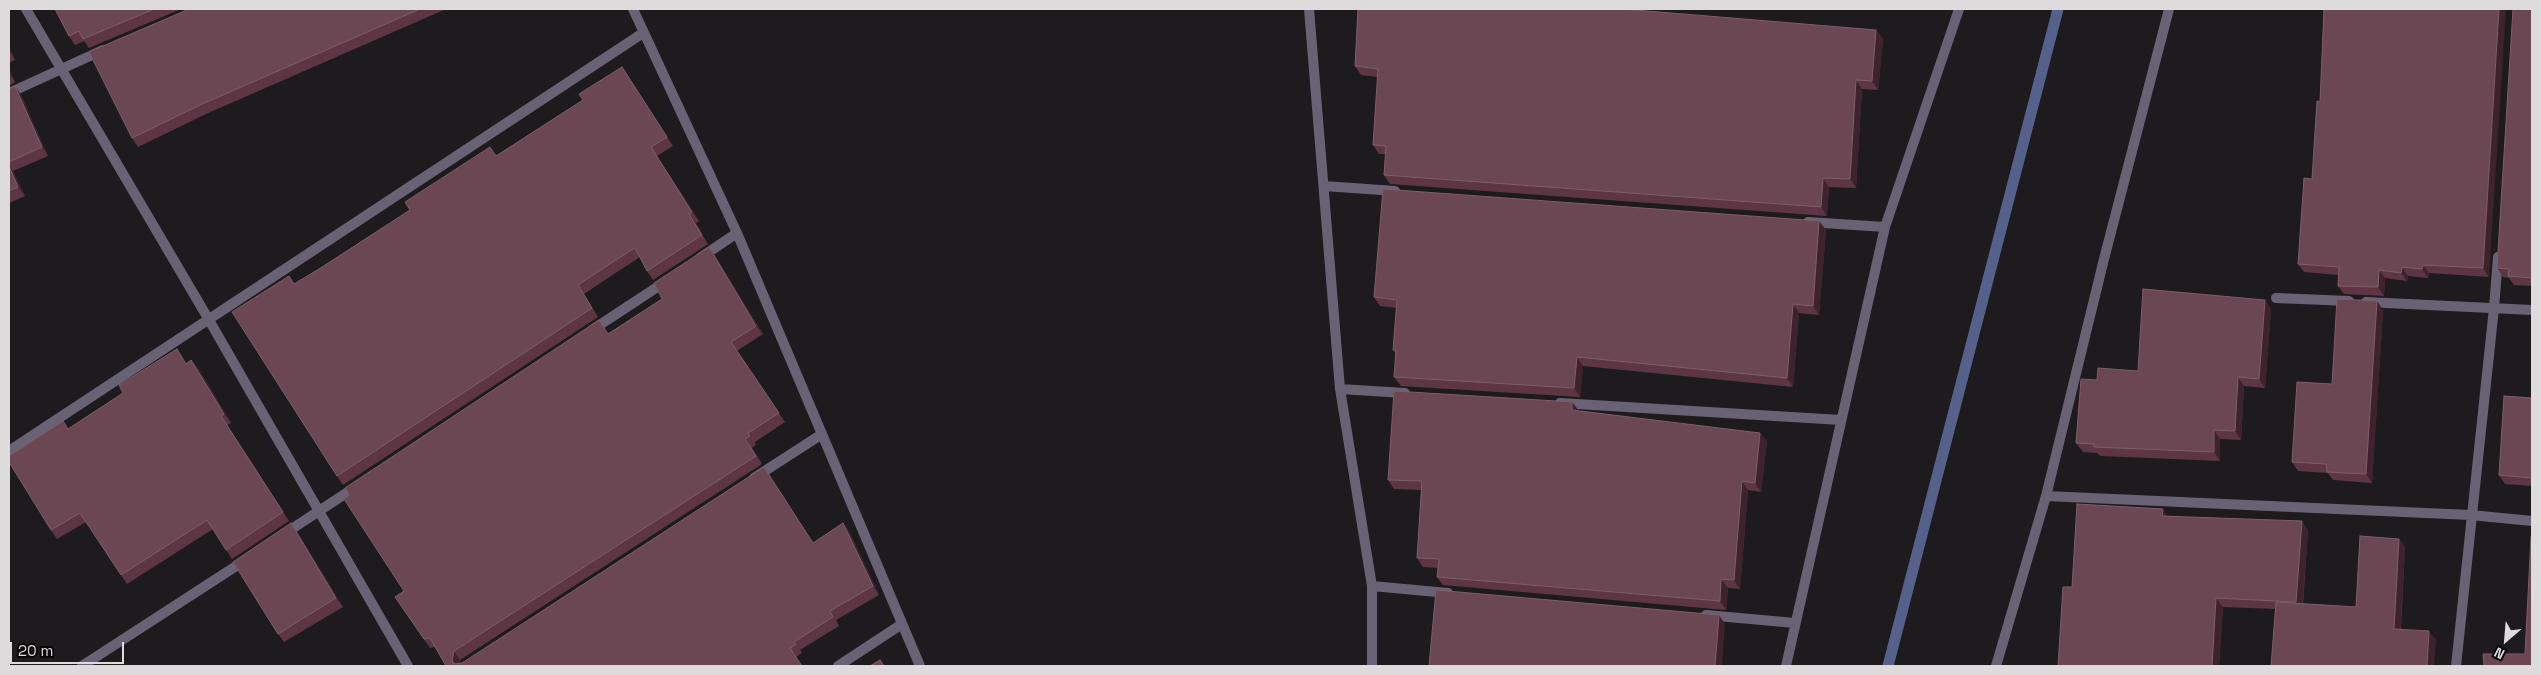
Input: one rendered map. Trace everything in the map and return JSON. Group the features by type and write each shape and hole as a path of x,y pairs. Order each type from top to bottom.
{"street":[{"path":"26,9 209,320 408,666"},
{"path":"633,9 737,233 920,666"},
{"path":"1309,9 1340,389 1372,586 1372,666"},
{"path":"1786,666 1885,227 1959,9"},
{"path":"1996,666 2046,496 2104,259 2169,9"},
{"path":"9,451 643,33"},
{"path":"9,93 60,68 112,46"},
{"path":"1324,186 1402,192"},
{"path":"1796,221 1885,227"},
{"path":"581,337 737,233"},
{"path":"2456,666 2494,308 2498,250"},
{"path":"2276,298 2532,310"},
{"path":"1340,389 1419,394"},
{"path":"1546,402 1841,420"},
{"path":"747,482 822,434"},
{"path":"278,538 368,479"},
{"path":"2046,496 2471,515 2532,521"},
{"path":"82,666 254,554"},
{"path":"1372,586 1460,594"},
{"path":"1696,614 1795,623"},
{"path":"838,666 902,624"}],"building":[{"path":"55,9 154,9 83,39 79,31 69,36"},
{"path":"189,9 420,9 200,105 132,138 89,52"},
{"path":"1358,9 1623,9 1876,30 1872,81 1856,80 1850,179 1823,178 1821,207 1384,175 1386,146 1373,145 1378,69 1355,66"},
{"path":"2324,9 2499,9 2483,268 2423,265 2422,269 2402,267 2401,273 2379,270 2378,287 2338,286 2339,267 2298,264 2304,178 2312,179 2317,101 2320,102"},
{"path":"2513,9 2532,9 2532,278 2508,276 2509,269 2497,268"},
{"path":"622,67 667,137 651,147 692,212 689,214 702,235 647,271 635,248 608,265 578,285 592,308 337,476 232,312 289,276 294,284 319,269 410,210 405,202 490,147 496,156 583,100 579,94"},
{"path":"15,86 42,147 9,162 9,89"},
{"path":"9,166 18,187 9,191"},
{"path":"1383,189 1819,221 1813,306 1793,304 1787,378 1577,357 1574,388 1394,377 1396,350 1393,350 1397,300 1374,297"},
{"path":"709,247 756,326 731,342 779,413 748,433 750,436 745,439 756,456 454,651 452,661 455,664 462,663 764,467 813,543 843,523 873,586 830,611 833,617 794,642 796,645 790,648 802,666 446,666 430,638 424,639 395,597 404,591 344,499 349,495 345,488 599,320 608,334 662,299 654,283"},
{"path":"2143,289 2265,300 2259,379 2238,377 2235,431 2214,430 2214,452 2094,447 2094,444 2076,443 2081,379 2097,380 2098,368 2138,371"},
{"path":"2337,299 2377,301 2366,474 2327,472 2326,464 2292,462 2297,382 2332,384"},
{"path":"177,349 186,364 191,360 224,414 221,416 283,512 226,550 207,520 121,575 80,513 51,530 9,462 9,456 63,421 68,429 123,393 119,385"},
{"path":"1394,391 1572,402 1572,410 1760,433 1755,483 1742,481 1734,580 1721,579 1720,601 1437,577 1439,559 1417,558 1422,481 1388,480"},
{"path":"2504,396 2532,398 2532,478 2499,475"},
{"path":"2077,504 2163,509 2162,516 2302,521 2296,602 2216,598 2212,666 2058,666 2063,587 2072,587"},
{"path":"291,523 336,598 278,634 233,562"},
{"path":"2360,536 2399,539 2394,629 2429,631 2427,666 2271,666 2276,602 2356,607"},
{"path":"2531,537 2532,666 2484,666 2483,654 2525,654"},
{"path":"1436,590 1719,615 1715,666 1429,666"},
{"path":"880,660 884,666 870,666"}],"waterway":[{"path":"1888,666 2058,9"}]}
